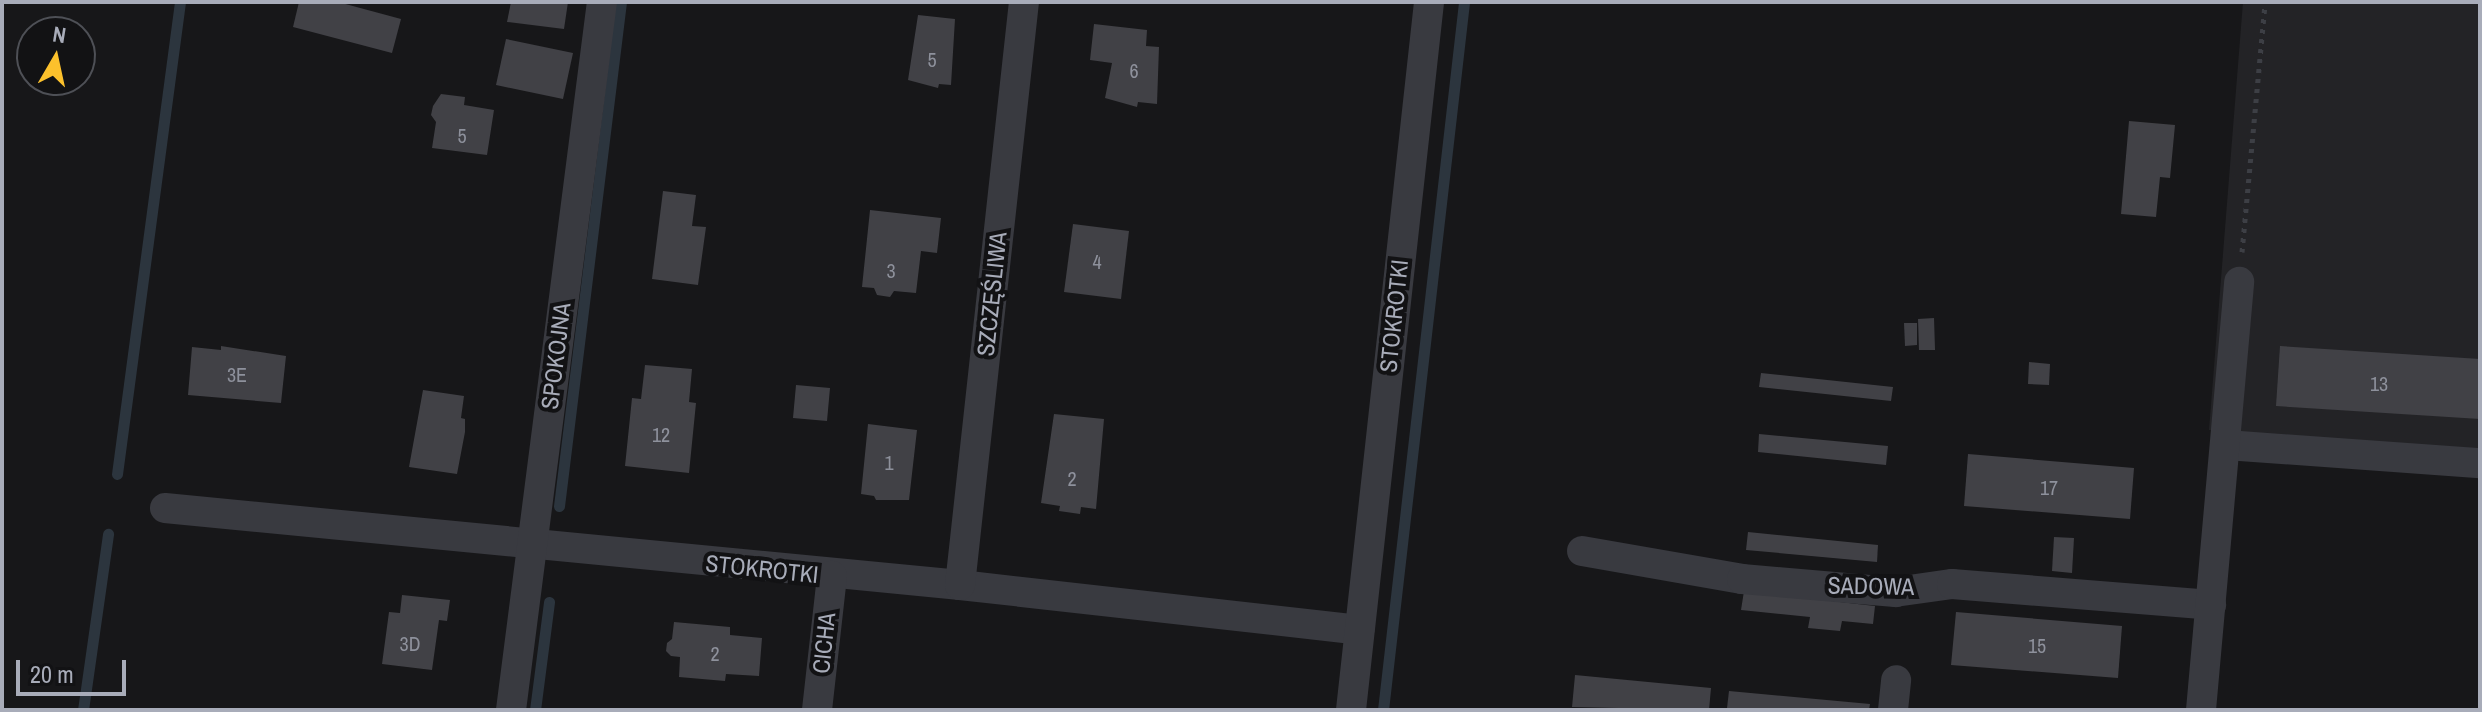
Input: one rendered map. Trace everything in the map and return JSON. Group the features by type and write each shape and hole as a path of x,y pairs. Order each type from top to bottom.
{"street":[{"name":"SPOKOJNA","path":"511,710 602,2"},
{"name":"SZCZĘŚLIWA","path":"960,585 1024,2"},
{"name":"STOKROTKI","path":"1351,710 1429,2"},
{"path":"2201,710 2239,282"},
{"path":"2226,445 2480,463"},
{"name":"STOKROTKI","path":"165,508 832,576 960,585 1359,630"},
{"name":"SADOWA","path":"1582,551 1742,579 1788,583 1895,592 1952,584 2211,605"},
{"name":"CICHA","path":"817,710 832,576"},
{"path":"1893,710 1896,680"}],"path":[{"path":"2239,282 2265,2"}],"shaded area":[{"path":"2243,2 2480,2 2480,450 2209,430"}],"building":[{"path":"299,2 338,2 401,19 392,53 293,27"},
{"path":"511,2 568,2 564,29 507,22"},
{"path":"918,15 955,19 951,85 939,84 938,88 908,80"},
{"path":"1094,24 1147,30 1146,46 1159,47 1157,104 1138,102 1137,107 1105,98 1112,63 1090,60"},
{"path":"506,39 573,53 563,99 496,85"},
{"path":"441,94 465,97 464,105 494,110 487,155 432,148 436,122 431,115"},
{"path":"2129,121 2175,125 2170,178 2160,177 2156,217 2121,214"},
{"path":"663,191 696,195 692,226 706,227 698,285 652,279"},
{"path":"870,210 941,218 937,253 921,251 916,293 894,291 890,297 877,295 874,288 862,287"},
{"path":"1073,224 1129,231 1121,299 1064,292"},
{"path":"1934,318 1935,350 1919,350 1918,319"},
{"path":"1904,323 1917,323 1917,345 1905,346"},
{"path":"221,346 286,356 281,403 188,395 192,347 221,350"},
{"path":"2280,346 2480,359 2480,419 2276,406"},
{"path":"2029,362 2050,364 2049,385 2028,384"},
{"path":"645,365 692,369 689,402 696,403 689,473 625,466 632,398 641,399"},
{"path":"1761,373 1893,387 1891,401 1759,387"},
{"path":"796,385 830,388 827,421 793,418"},
{"path":"423,390 464,396 461,418 465,419 465,432 457,474 409,467"},
{"path":"1054,414 1104,419 1096,509 1081,507 1080,514 1059,511 1060,506 1041,503"},
{"path":"868,424 917,430 909,500 876,500 874,496 861,494"},
{"path":"1759,434 1888,446 1886,465 1758,452"},
{"path":"1968,454 2134,468 2130,519 1964,506"},
{"path":"1748,532 1878,545 1877,562 1746,550"},
{"path":"2054,537 2074,538 2072,573 2052,571"},
{"path":"1744,591 1875,606 1873,624 1842,621 1840,631 1808,628 1810,617 1741,610"},
{"path":"402,595 450,600 447,621 439,620 432,670 382,664 389,612 400,613"},
{"path":"1956,612 2122,626 2118,678 1951,665"},
{"path":"674,622 730,627 730,635 762,638 759,676 726,674 725,681 679,677 680,657 671,656 666,651 667,643 672,639"},
{"path":"1575,675 1711,688 1709,710 1572,707"},
{"path":"1729,691 1870,704 1869,710 1727,708"}],"waterway":[{"path":"117,474 180,2"},
{"path":"559,506 621,2"},
{"path":"1383,710 1464,2"},
{"path":"83,710 108,534"},
{"path":"535,710 549,602"}]}
